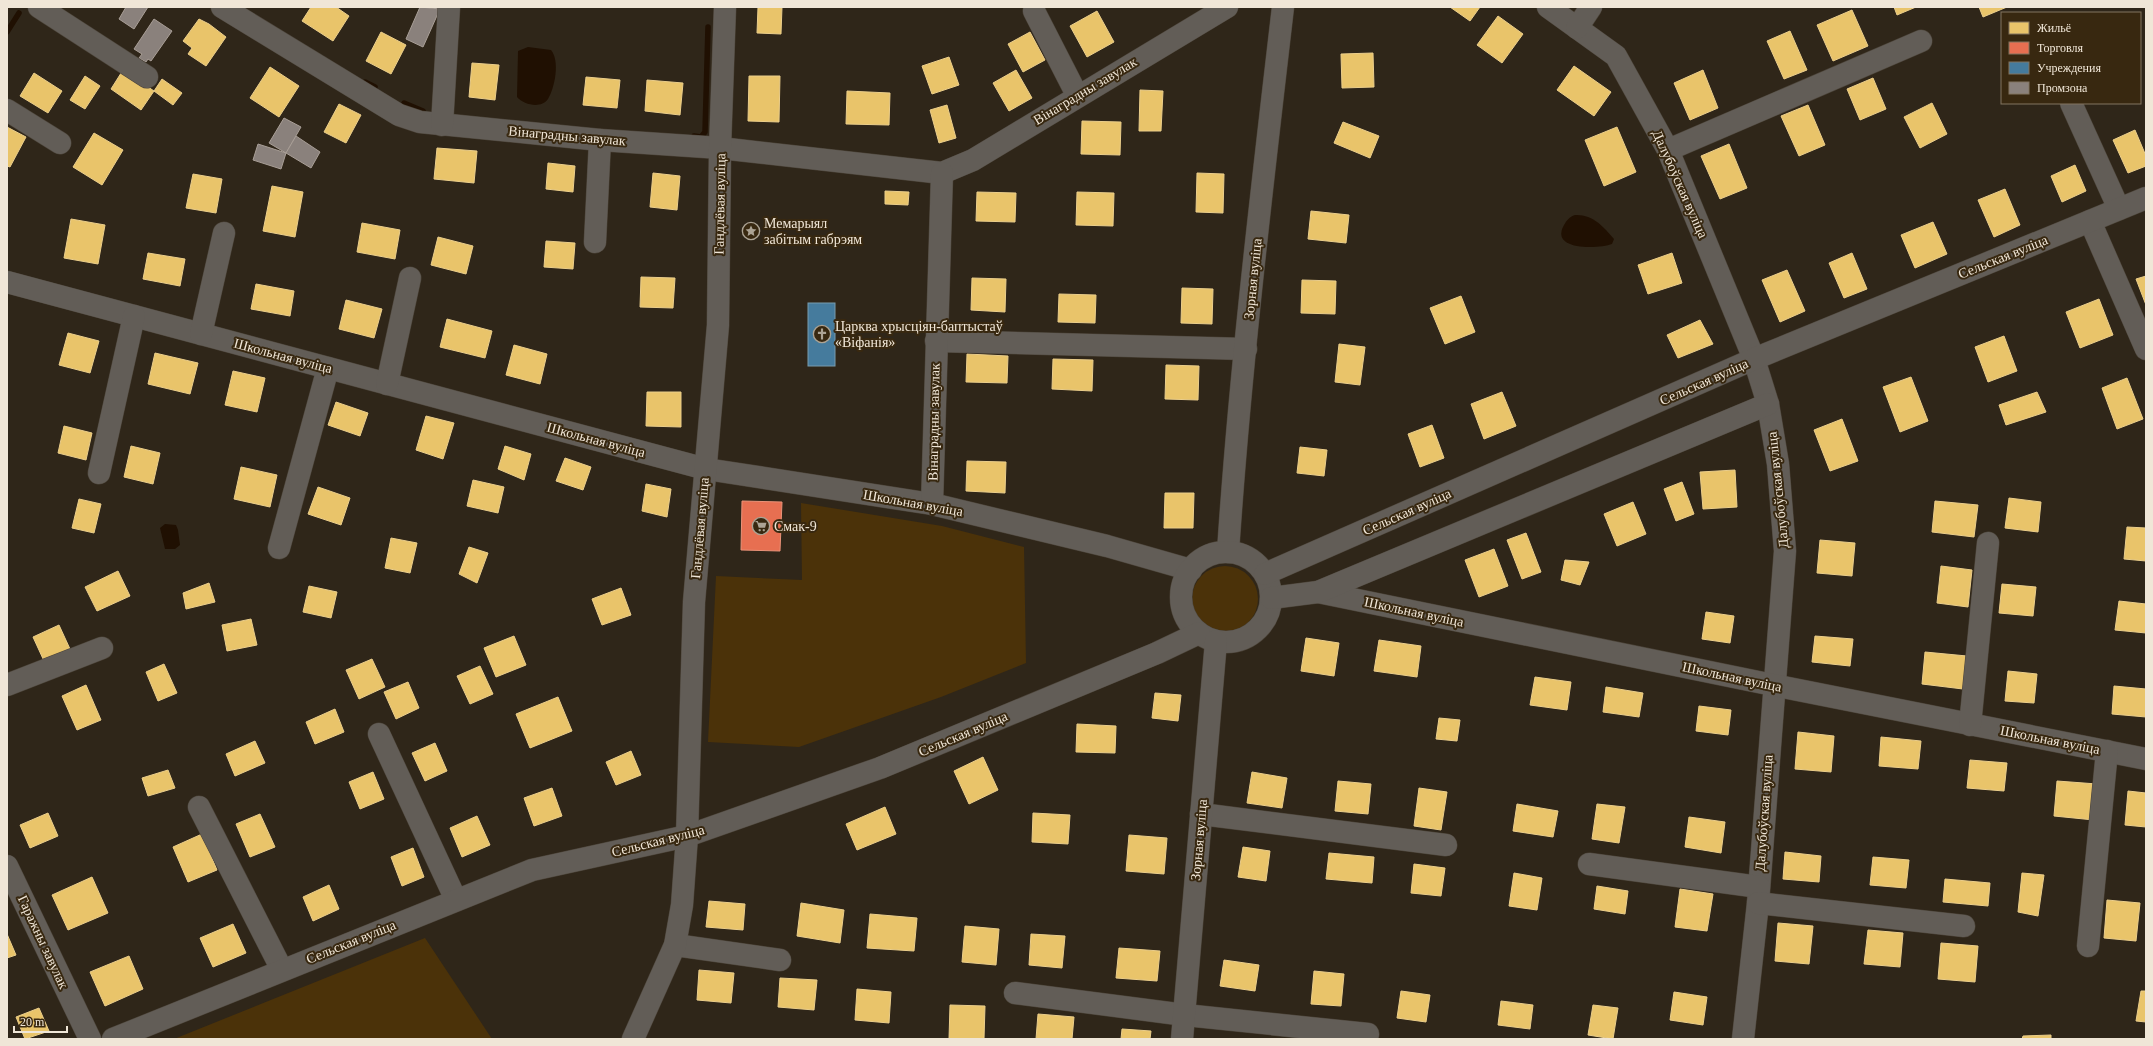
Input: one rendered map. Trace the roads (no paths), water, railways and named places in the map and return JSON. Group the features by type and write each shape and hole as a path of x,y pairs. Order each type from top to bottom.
{"street":[{"path":"40,7 147,76"},
{"name":"Вінаградны завулак","path":"222,7 399,115 420,122 600,140 720,148 942,173 973,160 1077,95 1227,7"},
{"path":"442,125 449,7"},
{"name":"Гандлёвая вуліца","path":"633,1039 675,945 682,905 687,836 694,602 718,325 720,148 725,7"},
{"name":"Зорная вуліца","path":"1228,552 1234,469 1246,349 1283,7"},
{"name":"Далубоўская вуліца","path":"1548,7 1616,56 1668,150 1754,360 1768,404 1778,464 1784,551 1758,895 1743,1039"},
{"path":"1577,28 1591,7"},
{"path":"1034,11 1077,95"},
{"path":"1668,150 1921,41"},
{"path":"2071,104 2119,209"},
{"path":"7,110 60,143"},
{"path":"595,242 600,140"},
{"name":"Вінаградны завулак","path":"932,504 942,173"},
{"name":"Сельская вуліца","path":"1265,574 1754,360 2146,198"},
{"path":"2090,221 2146,349"},
{"path":"201,334 224,233"},
{"path":"387,384 410,278"},
{"name":"Школьная вуліца","path":"7,282 706,469 932,504 1108,546 1191,570"},
{"path":"99,473 134,316"},
{"path":"936,341 1246,349"},
{"path":"279,548 328,368"},
{"path":"1272,598 1318,592 1768,404"},
{"path":"1970,725 1988,543"},
{"path":"1228,552 1242,555 1256,563 1265,574 1270,586 1272,598 1270,610 1262,625 1249,636 1233,642 1208,637 1187,620 1182,603 1183,586 1191,570 1201,560 1214,554 1228,552"},
{"name":"Школьная вуліца","path":"1318,592 1774,686 2146,759"},
{"name":"Зорная вуліца","path":"1182,1039 1201,814 1208,637"},
{"name":"Сельская вуліца","path":"113,1039 532,870 687,836 880,768 1150,656 1208,637"},
{"path":"7,685 102,648"},
{"path":"379,734 456,900"},
{"path":"2088,946 2107,751"},
{"path":"199,807 282,970"},
{"path":"1201,814 1446,845"},
{"path":"1588,864 1758,895 1964,926"},
{"name":"Гаражны завулак","path":"7,866 90,1039"},
{"path":"675,945 780,960"},
{"path":"1015,993 1185,1015 1368,1034"}],"waterway":[{"path":"7,32 19,13"},
{"path":"694,136 701,137 705,132 708,27"},
{"path":"365,82 375,87"},
{"path":"404,103 423,111"}],"place":[{"name":"Мемарыял забітым габрэям","path":"751,231"},
{"name":"Царква хрысціян-баптыстаў «Віфанія»","path":"822,334"},
{"name":"Смак-9","path":"761,526"}]}
